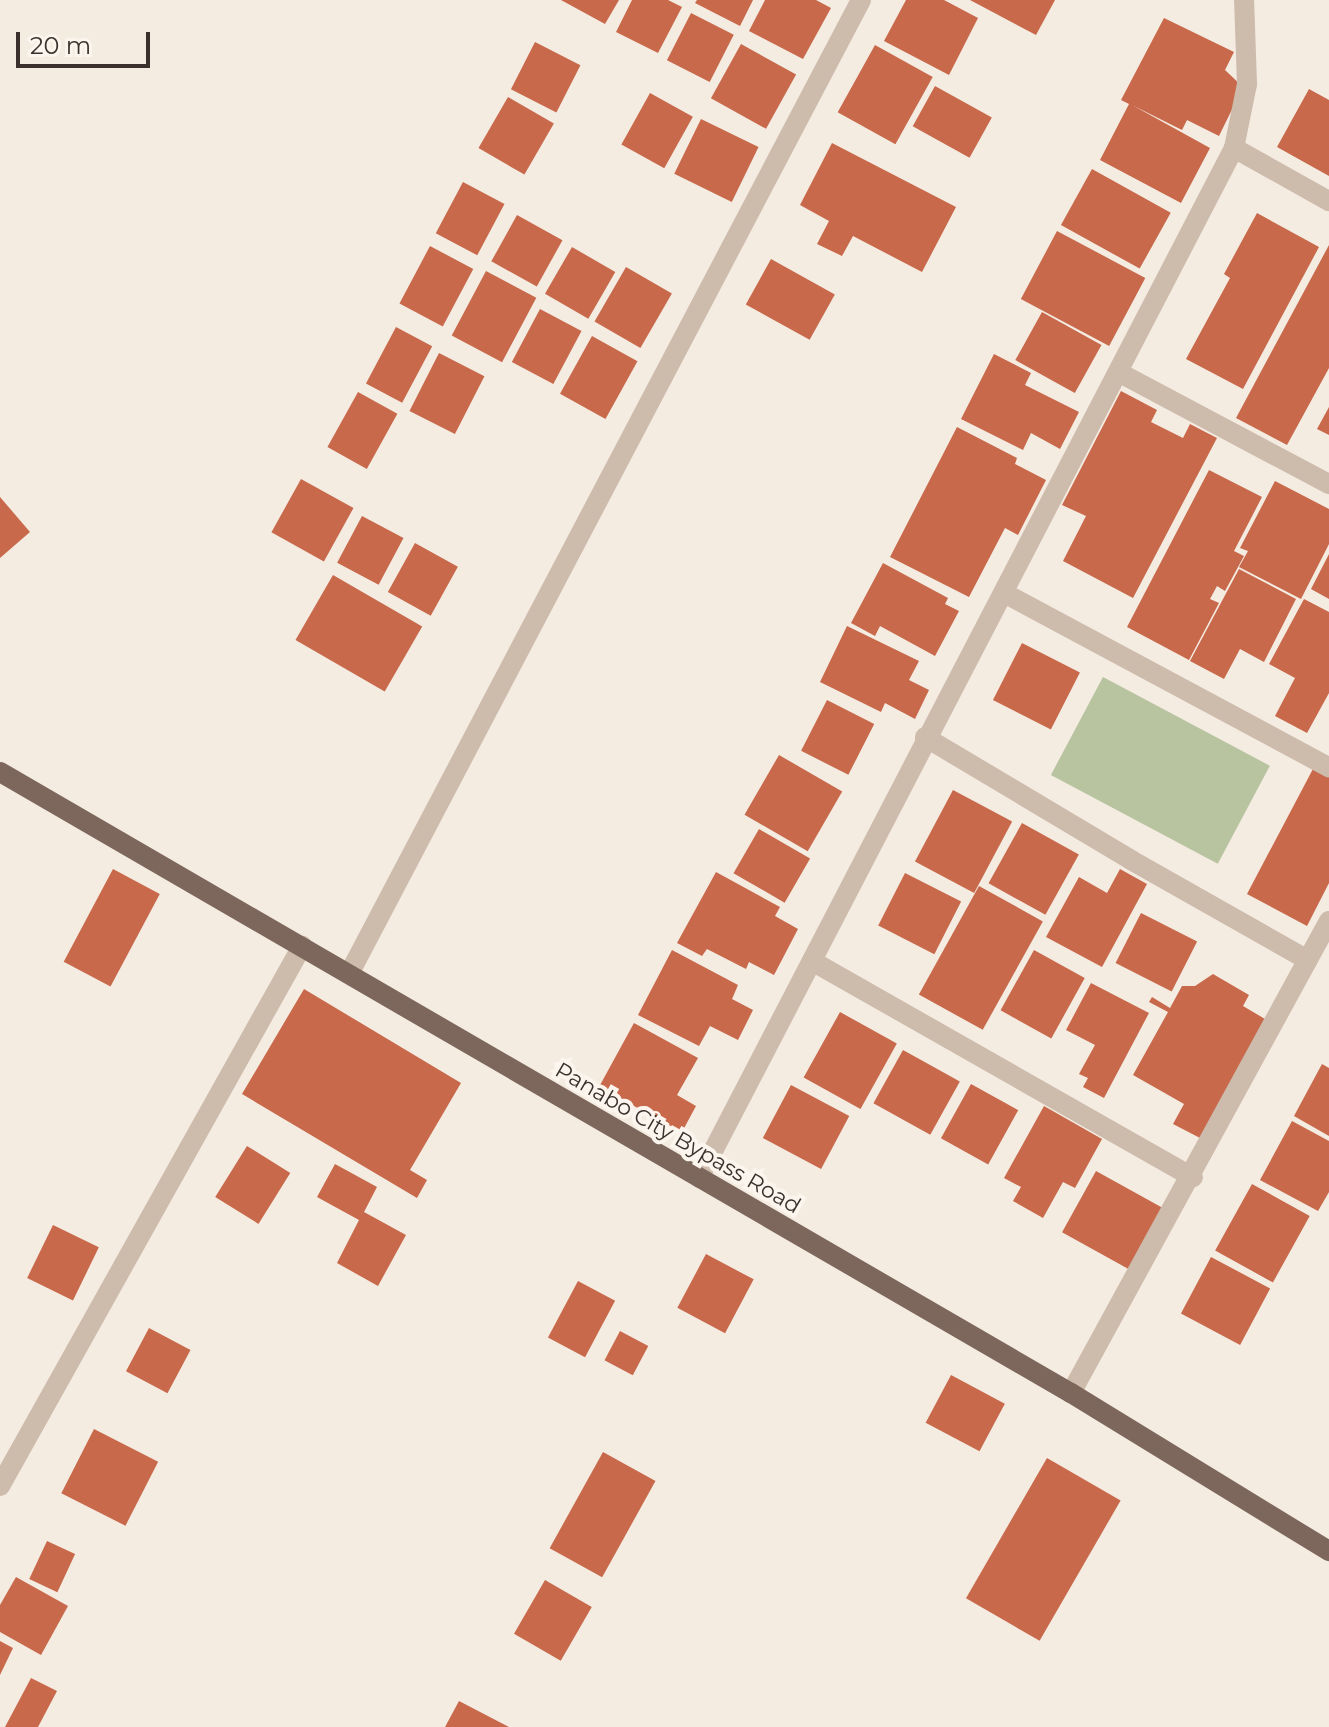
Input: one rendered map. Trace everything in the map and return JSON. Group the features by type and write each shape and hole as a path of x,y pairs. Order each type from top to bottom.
{"main road":[{"name":"Panabo City Bypass Road","path":"0,772 1071,1393 1329,1551"}],"street":[{"path":"349,974 861,0"},
{"path":"699,1178 925,737 1120,373 1234,148 1247,84 1244,0"},
{"path":"1234,148 1329,201"},
{"path":"1120,373 1329,484"},
{"path":"1004,593 1329,767"},
{"path":"925,737 1131,860 1308,960"},
{"path":"1071,1393 1193,1177 1329,921"},
{"path":"0,1486 302,946"},
{"path":"812,961 1193,1177"}],"green space":[{"path":"1103,677 1270,766 1218,864 1051,775"}],"building":[{"path":"561,0 619,0 605,24"},
{"path":"632,0 668,0 682,7 658,53 616,32"},
{"path":"697,0 753,0 740,26 695,3"},
{"path":"765,0 816,0 831,8 803,59 749,31"},
{"path":"906,0 944,0 978,18 949,75 884,41"},
{"path":"970,0 1055,0 1036,35"},
{"path":"691,13 734,35 710,82 667,60"},
{"path":"1164,18 1234,52 1225,70 1243,87 1219,136 1187,120 1182,130 1132,105 1210,148 1181,203 1100,160 1129,104 1121,100"},
{"path":"535,42 580,65 556,112 511,89"},
{"path":"741,44 796,75 766,129 711,98"},
{"path":"875,45 933,77 895,144 838,112"},
{"path":"935,86 992,118 970,158 913,126"},
{"path":"1309,89 1329,100 1329,176 1277,147"},
{"path":"650,93 693,117 664,168 621,145"},
{"path":"508,97 554,124 524,175 478,148"},
{"path":"701,119 759,147 732,202 674,174"},
{"path":"832,143 956,207 922,272 853,236 842,256 817,244 829,221 800,205"},
{"path":"1092,169 1171,213 1140,269 1061,225"},
{"path":"463,182 504,204 477,255 436,233"},
{"path":"1257,213 1319,247 1243,389 1186,359 1230,278 1224,274"},
{"path":"517,215 562,240 537,287 491,261"},
{"path":"1057,231 1145,278 1109,346 1021,299"},
{"path":"1329,245 1329,368 1287,445 1236,418"},
{"path":"430,246 473,269 443,326 399,303"},
{"path":"572,247 615,272 588,319 545,294"},
{"path":"771,259 835,294 810,340 746,304"},
{"path":"626,267 672,294 640,348 594,322"},
{"path":"486,271 536,298 502,362 452,335"},
{"path":"540,309 581,331 553,384 512,362"},
{"path":"1042,312 1101,345 1075,393 1015,360"},
{"path":"396,327 432,346 402,403 366,384"},
{"path":"592,336 637,361 605,419 560,394"},
{"path":"439,353 484,376 455,434 409,411"},
{"path":"994,354 1031,373 1025,385 1079,412 1060,449 1031,433 1023,450 961,419"},
{"path":"1121,391 1157,410 1151,422 1183,438 1190,424 1217,438 1133,598 1063,561 1086,516 1062,505"},
{"path":"358,392 397,414 367,469 327,447"},
{"path":"1329,407 1329,435 1317,429"},
{"path":"957,427 1017,458 1015,464 1046,480 1018,535 1005,528 969,597 890,557"},
{"path":"1209,470 1262,497 1234,551 1244,556 1225,591 1217,586 1210,599 1219,603 1189,660 1127,627"},
{"path":"301,479 353,508 324,561 271,532"},
{"path":"1275,481 1329,509 1329,544 1301,599 1239,567 1248,551 1240,548"},
{"path":"0,497 30,532 0,558"},
{"path":"362,516 403,538 379,585 337,563"},
{"path":"415,543 458,567 431,616 388,592"},
{"path":"1329,554 1329,599 1311,589"},
{"path":"883,563 948,598 945,604 959,611 935,656 880,626 875,636 851,623"},
{"path":"1239,569 1296,599 1264,662 1240,649 1224,679 1190,661"},
{"path":"333,575 422,626 385,691 296,640"},
{"path":"1304,599 1329,612 1329,693 1307,733 1275,716 1295,678 1269,664"},
{"path":"847,626 919,661 909,680 929,690 915,719 885,703 881,712 820,682"},
{"path":"1022,643 1080,673 1051,730 993,700"},
{"path":"827,700 874,724 848,775 801,751"},
{"path":"779,755 842,792 808,851 744,815"},
{"path":"1314,767 1329,775 1329,883 1307,926 1247,894"},
{"path":"953,790 1012,821 974,893 915,862"},
{"path":"1022,823 1079,855 1045,915 989,883"},
{"path":"759,829 810,858 785,903 734,873"},
{"path":"113,869 160,894 111,987 64,962"},
{"path":"1120,869 1147,884 1102,967 1046,937 1079,877 1107,893"},
{"path":"716,872 780,907 775,916 798,929 774,975 749,962 746,969 707,949 702,956 677,943"},
{"path":"905,873 961,902 934,954 878,926"},
{"path":"979,886 1043,921 983,1030 919,994"},
{"path":"1141,913 1197,942 1172,991 1116,963"},
{"path":"672,950 738,985 732,999 753,1010 738,1040 710,1026 699,1046 638,1015"},
{"path":"1034,950 1085,978 1051,1038 1001,1010"},
{"path":"1213,974 1249,995 1243,1006 1265,1019 1200,1138 1173,1124 1184,1104 1133,1075 1168,1012 1149,1002 1152,997 1170,1008 1182,986 1195,986"},
{"path":"1091,983 1149,1013 1104,1098 1083,1087 1088,1078 1079,1074 1095,1045 1066,1030"},
{"path":"304,989 461,1083 410,1170 427,1180 417,1198 242,1094"},
{"path":"840,1012 897,1044 860,1109 804,1078"},
{"path":"634,1023 698,1058 677,1095 696,1106 682,1132 599,1087"},
{"path":"903,1050 960,1082 930,1135 873,1103"},
{"path":"1322,1064 1329,1068 1329,1136 1294,1116"},
{"path":"971,1084 1018,1110 988,1164 941,1138"},
{"path":"791,1085 849,1116 821,1169 763,1138"},
{"path":"1044,1106 1102,1139 1075,1188 1063,1182 1043,1218 1013,1201 1021,1187 1004,1178"},
{"path":"1292,1121 1329,1141 1329,1192 1318,1211 1260,1180"},
{"path":"247,1146 290,1173 258,1224 215,1197"},
{"path":"335,1164 377,1187 364,1212 406,1235 378,1286 337,1263 359,1220 317,1197"},
{"path":"1096,1171 1165,1209 1131,1271 1062,1232"},
{"path":"1252,1184 1310,1216 1273,1282 1215,1250"},
{"path":"53,1225 99,1247 73,1300 27,1278"},
{"path":"706,1254 754,1279 725,1333 677,1308"},
{"path":"1211,1257 1270,1288 1240,1345 1181,1314"},
{"path":"578,1281 615,1301 585,1357 548,1338"},
{"path":"149,1328 190,1350 167,1393 126,1371"},
{"path":"620,1331 648,1346 633,1375 605,1360"},
{"path":"951,1375 1005,1404 980,1451 926,1423"},
{"path":"94,1429 158,1462 125,1526 61,1493"},
{"path":"603,1452 655,1481 602,1577 550,1548"},
{"path":"1047,1458 1121,1500 1040,1641 966,1598"},
{"path":"47,1541 75,1554 57,1592 29,1579"},
{"path":"16,1577 68,1606 41,1655 0,1632 0,1605"},
{"path":"545,1580 592,1607 561,1661 514,1634"},
{"path":"0,1641 13,1648 0,1675"},
{"path":"31,1678 57,1691 38,1727 5,1727"},
{"path":"459,1701 509,1727 445,1727"}]}
